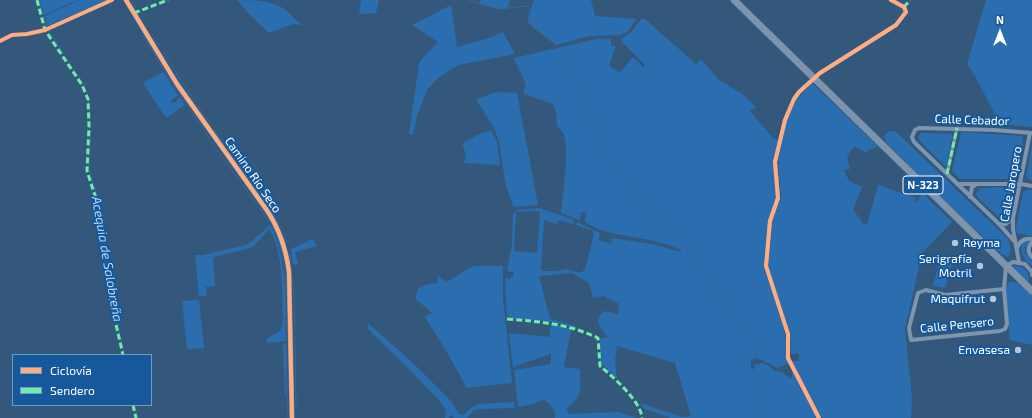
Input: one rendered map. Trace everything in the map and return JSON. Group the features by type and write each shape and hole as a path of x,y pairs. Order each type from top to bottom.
{"highway":[{"name":"N-323","path":"734,0 1006,266 1032,288"}],"street":[{"name":"Camino Río Seco","path":"126,0 177,84 266,209 278,230 286,257 289,277 292,418"},
{"path":"819,418 788,358 788,334 766,266 770,221 778,198 775,162 788,110 794,99 820,73 896,25 906,12 904,7 891,0"},
{"name":"Calle Cebador","path":"947,174 914,142 912,137 913,133 919,128 957,128 1031,133"},
{"path":"957,128 947,174 999,224 1014,241"},
{"name":"Calle Jaropero","path":"1019,262 1014,241 1014,218 1031,133"},
{"path":"970,196 972,187 977,183"},
{"path":"957,184 1021,184 1032,186"},
{"path":"999,224 1006,224 1014,218"},
{"path":"1017,250 1018,244 1022,240 1027,238 1032,240 1028,251 1032,257"},
{"path":"1004,289 1006,266 1012,262 1025,264 1032,273"},
{"name":"Calle Pensero","path":"1004,289 1007,324 1004,329 1000,331 911,340 909,328 918,293 926,290 945,295 1004,289"}],"shaded area":[{"path":"40,0 77,0 44,15"},
{"path":"79,0 107,0 47,26 45,16"},
{"path":"237,0 269,2 275,4 286,10 302,25 293,24 269,33"},
{"path":"361,0 379,0 376,13 359,14"},
{"path":"481,0 510,0 507,9 498,9 479,4"},
{"path":"534,0 591,0 595,16 637,19 627,32 620,35 589,36 557,45 534,28 529,22"},
{"path":"986,0 1032,0 1032,127 1000,124 967,64"},
{"path":"451,5 457,47 489,38 503,32 515,54 458,65 439,77 427,90 417,116 413,134 410,135 419,64 438,42 412,25"},
{"path":"641,19 645,19 696,64 701,59 719,80 742,94 756,107 750,111 773,138 778,140 773,165 777,194 769,221 764,268 782,320 788,363 777,368 755,358 751,360 751,369 755,368 755,365 764,364 792,379 792,371 817,418 671,418 645,409 640,403 682,417 691,416 675,363 617,346 615,361 617,379 600,360 600,339 608,337 601,329 598,318 604,311 618,314 619,304 604,296 593,298 589,283 572,273 539,276 550,319 576,326 576,328 555,322 514,319 507,315 505,278 510,279 513,277 514,272 507,271 512,244 513,213 516,213 514,251 537,253 540,212 515,212 517,210 539,208 574,220 573,224 558,220 557,224 544,220 541,271 558,271 566,269 581,273 585,269 594,234 593,231 576,225 577,222 600,233 599,240 611,244 612,238 652,244 681,252 681,250 672,246 645,239 610,233 594,227 585,222 586,212 581,212 580,220 561,213 566,160 565,140 563,133 557,126 554,105 523,93 526,85 514,58 596,39 611,39 611,46 616,46 609,66 620,73 633,57 643,67 645,65 622,42 621,39 631,32"},
{"path":"163,72 178,95 171,101 176,103 179,97 185,105 166,118 143,83"},
{"path":"812,83 877,145 876,147 867,151 867,153 854,146 847,157 850,169 844,170 849,181 862,187 853,210 863,224 867,225 878,185 916,198 915,202 917,203 922,193 952,222 922,253 905,329 912,398 911,418 822,418 791,361 799,361 799,354 791,354 790,333 768,267 772,221 781,197 778,162 785,124 797,99"},
{"path":"497,92 517,93 538,205 513,206 505,182 499,141 494,128 476,99"},
{"path":"491,130 497,142 500,165 464,163 465,153 462,144 477,135"},
{"path":"889,131 895,131 1008,239 1011,250 1008,257 1001,254 925,182 887,143 884,136"},
{"path":"961,132 1022,136 1023,143 1015,179 960,179 952,171"},
{"path":"921,133 953,134 946,167 920,141 918,137"},
{"path":"1032,145 1032,181 1028,179 1026,175"},
{"path":"1002,187 1013,191 1008,221 1003,221 978,198 976,194 980,188"},
{"path":"1028,189 1032,190 1032,236 1017,233 1016,229 1023,192"},
{"path":"270,225 276,239 283,267 286,341 267,343 267,339 281,330 283,322 280,263 275,240 270,230 269,229 254,246 213,258 215,286 206,287 207,296 199,296 195,255 203,255 246,245"},
{"path":"312,239 317,246 295,252 298,264 293,265 291,249"},
{"path":"1023,241 1030,241 1025,247 1025,253 1032,260 1032,266 1027,262 1022,254 1021,244"},
{"path":"940,259 952,263 945,288 933,286"},
{"path":"475,266 503,266 503,298 512,383 467,388 425,317 432,313 416,299 416,294 419,288 425,285 437,283 438,276 447,282 469,268"},
{"path":"1021,266 1027,271 1029,280 1027,282 1011,267"},
{"path":"1010,282 1016,282 1032,296 1032,345 1010,340 1005,290 1006,286"},
{"path":"199,300 204,348 187,349 182,301"},
{"path":"368,323 416,366 450,400 459,414 464,415 478,404 514,402 515,408 479,409 474,410 467,418 454,418 451,414 449,418 445,418 446,411 439,400 368,329"},
{"path":"551,324 571,329 564,367 580,369 580,392 576,400 566,409 569,414 618,412 637,418 555,418 552,407 543,400 534,404 518,407 514,370 551,364 551,354 513,367 509,333 549,337"},
{"path":"283,344 286,344 285,398"}],"waterway":[{"name":"Acequia de Salobreña","path":"39,0 46,26"},
{"path":"131,0 136,8"},
{"path":"139,12 169,0"},
{"path":"469,0 497,9 528,6 529,24 555,44"},
{"name":"Acequia de Salobreña","path":"49,31 83,84 88,97 91,128 89,169 102,213 111,291 124,354"},
{"path":"152,34 159,46"},
{"path":"143,35 163,69"},
{"path":"558,47 567,60 592,122 594,152 610,158 624,173 625,181 629,186 653,210 705,271 717,287 723,307 735,318 741,328 754,342 755,358"},
{"path":"163,52 193,99"},
{"path":"165,72 210,139"},
{"path":"197,105 210,123"},
{"path":"214,129 228,149"},
{"path":"212,143 269,221"},
{"path":"232,154 248,178"},
{"path":"251,182 281,227 287,244"},
{"path":"271,225 279,241 285,267 286,340"},
{"path":"290,254 295,329"},
{"path":"295,335 296,407"},
{"path":"286,344 288,418"},
{"path":"753,418 755,364"},
{"name":"Acequia de Salobreña","path":"135,406 138,418"}],"marked path":[{"path":"37,0 45,30 82,85 88,99 89,126 87,171 100,211 109,294 123,354"},
{"path":"134,13 168,0"},
{"path":"904,7 910,0"},
{"path":"947,174 957,128"},
{"path":"507,319 542,322 564,326 598,338 600,366 632,397 637,404 642,418"},
{"path":"133,406 136,418"}],"cycle path":[{"path":"0,41 12,35 27,34 45,30 112,0"},
{"path":"126,0 177,84 275,223 286,255 289,272 292,418"},
{"path":"819,418 788,358 788,334 766,266 770,221 778,198 775,162 785,120 794,99 799,92 820,73 896,25 906,12 904,7 891,0"}],"place":[{"name":"Reyma","path":"955,243"},
{"name":"Serigrafía Motril","path":"980,266"},
{"name":"Maquifrut","path":"993,299"},
{"name":"Envasesa","path":"1018,350"}]}
